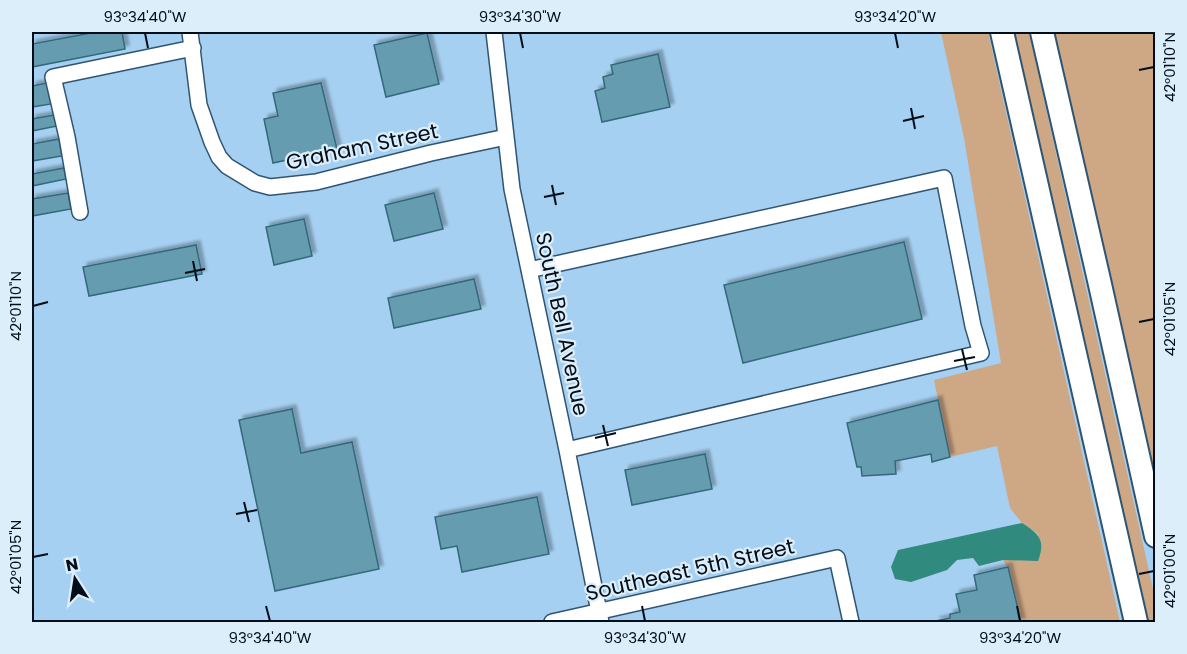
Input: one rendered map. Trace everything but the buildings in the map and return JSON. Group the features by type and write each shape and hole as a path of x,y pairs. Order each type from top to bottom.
{"highway":[{"path":"1002,32 1136,622"},
{"path":"1042,32 1155,536"}],"street":[{"name":"Graham Street","path":"190,32 199,105 212,142 219,157 227,165 255,183 270,187 316,182 506,137"},
{"name":"South Bell Avenue","path":"494,32 512,189 600,617"},
{"path":"80,212 67,136 53,77 193,48"},
{"path":"529,270 944,178 981,353 567,450"},
{"name":"Southeast 5th Street","path":"552,622 600,617 837,558 851,622"}],"shaded area":[{"path":"941,32 988,32 1120,622 1021,622 1008,568 1003,560 1038,560 1038,534 1022,523 1010,508 997,446 950,457 934,380 1001,363 964,138"},
{"path":"1011,32 1029,32 1155,598 1155,622 1142,622"},
{"path":"1051,32 1155,32 1155,500"},
{"path":"1022,523 1039,538 1041,548 1038,561 1003,560 979,566 973,558 957,560 947,570 911,582 895,579 891,567 898,550"}]}
